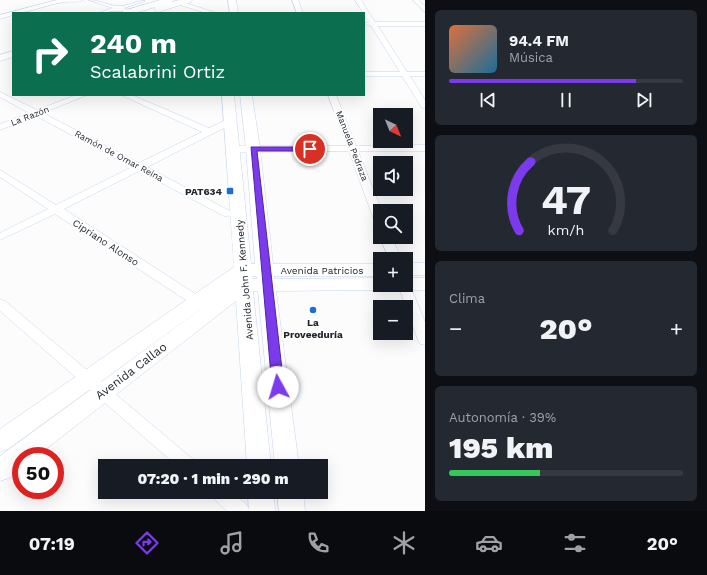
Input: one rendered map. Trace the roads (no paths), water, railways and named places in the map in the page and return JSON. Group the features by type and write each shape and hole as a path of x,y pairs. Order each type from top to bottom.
{"main road":[{"path":"127,12 169,0"},
{"path":"149,12 188,0"},
{"path":"232,0 234,12"},
{"path":"0,51 12,47"},
{"path":"0,58 12,54"},
{"name":"Avenida John F. Kennedy","path":"228,96 234,149 258,459"},
{"path":"246,96 286,459"},
{"path":"413,269 425,269"},
{"name":"Avenida Patricios","path":"266,278 373,270"},
{"path":"244,278 266,278"},
{"name":"Avenida Callao","path":"0,442 88,379 204,306 244,278"},
{"name":"Avenida Patricios","path":"266,278 373,284"},
{"path":"413,284 425,284"},
{"name":"Avenida Callao","path":"0,470 103,392 204,306"},
{"path":"261,499 262,511"},
{"path":"291,499 292,511"}],"street":[{"path":"18,12 60,0 80,0"},
{"path":"92,0 127,12 142,2"},
{"path":"295,0 300,12"},
{"path":"358,0 425,106"},
{"path":"416,0 425,10"},
{"path":"179,3 209,12"},
{"path":"0,17 12,14"},
{"path":"365,24 425,24"},
{"path":"365,74 425,74"},
{"name":"Ramón de Omar Reina","path":"0,94 228,214 239,213"},
{"name":"La Razón","path":"0,127 80,96"},
{"path":"127,96 210,132"},
{"name":"Manuela Pedraza","path":"332,96 374,204"},
{"path":"0,237 231,121"},
{"path":"234,149 425,148"},
{"name":"Cipriano Alonso","path":"0,173 204,306"},
{"path":"408,292 425,340"},
{"path":"0,304 181,459"},
{"path":"227,499 241,511"}],"place":[{"name":"PAT634","path":"230,191"},
{"name":"La Proveeduría","path":"313,310"}]}
